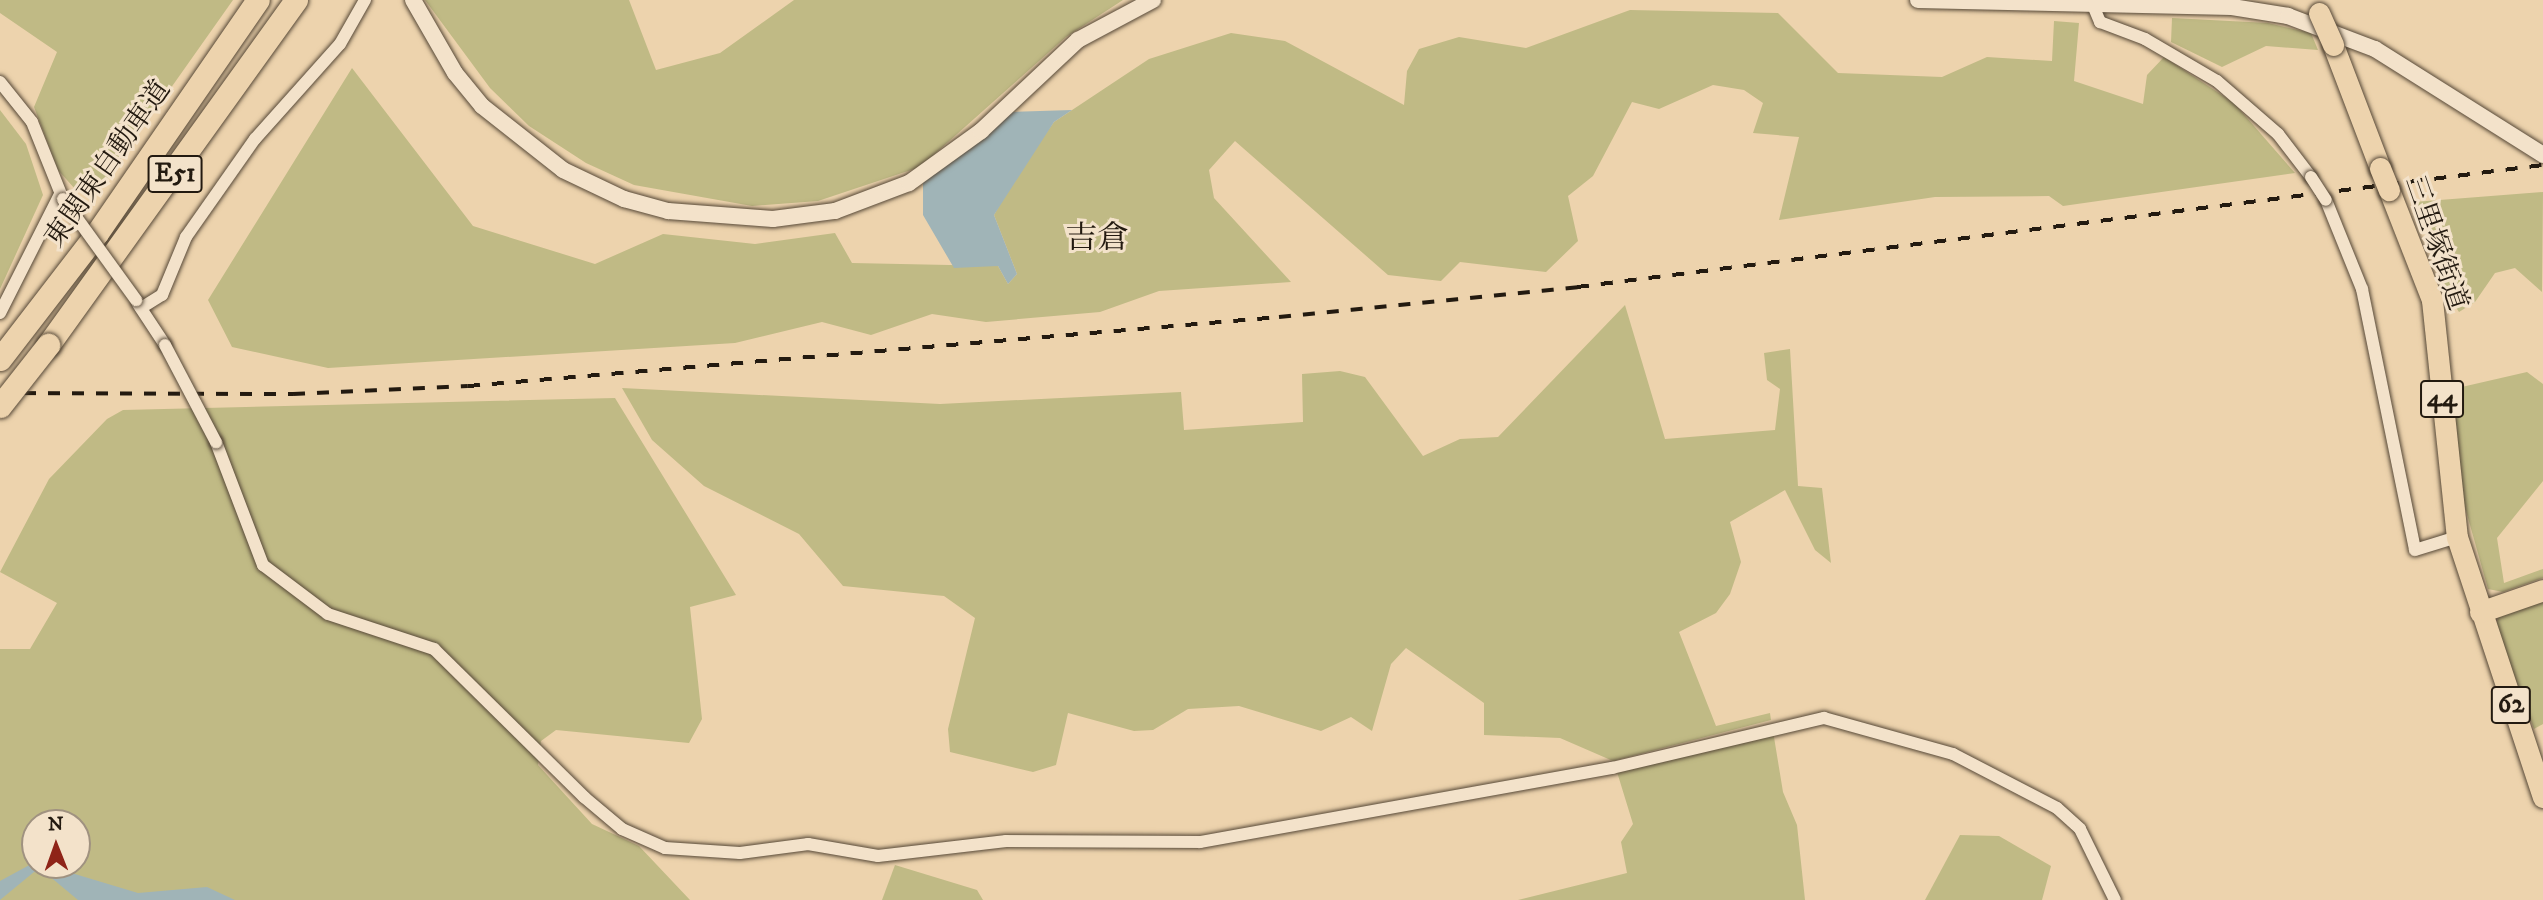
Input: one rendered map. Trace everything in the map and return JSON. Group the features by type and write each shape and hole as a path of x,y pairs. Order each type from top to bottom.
{"highway":[{"name":"東関東自動車道","path":"0,359 258,0"},
{"name":"東関東自動車道","path":"0,406 48,345 296,0"}],"main road":[{"name":"三里塚街道","path":"2316,6 2432,300 2457,537 2543,797"},
{"path":"2480,612 2543,590"}],"street":[{"path":"139,304 162,295 186,237 255,139 341,44 365,0"},
{"path":"417,2 482,106 563,170 624,199 668,211 773,219 835,211 909,183 981,131 1078,40 1153,0"},
{"path":"1918,0 2232,7 2317,24 2375,49 2537,150"},
{"path":"2092,3 2099,22 2145,39 2217,81 2278,134 2311,177 2326,200 2362,289 2415,550 2457,537"},
{"path":"0,82 32,122 62,197 165,345 216,442 263,565 328,614 434,649 584,797 622,829 665,848 740,853 808,844 878,856 1006,841 1200,842 1612,768 1824,718 1953,754 2057,808 2080,829 2115,900"},
{"path":"0,313 62,197"}],"shaded area":[{"path":"0,0 233,0 103,184 75,189 58,170 34,107 57,52 0,13"},
{"path":"425,0 629,0 656,70 720,53 794,0 1123,0 1066,37 920,167 818,201 752,206 634,185 586,163 529,126 490,88"},
{"path":"1630,10 1778,13 1838,73 1942,77 1987,57 2052,61 2054,21 2079,23 2074,81 2143,104 2147,75 2164,57 2234,103 2295,173 2063,206 2049,196 1935,197 1779,220 1799,137 1753,133 1763,103 1744,90 1713,85 1659,109 1632,102 1593,176 1568,196 1578,241 1546,272 1460,262 1441,281 1388,275 1235,141 1209,170 1214,198 1291,282 1159,291 1100,312 986,322 932,314 871,335 822,322 735,343 328,368 232,347 208,300 352,68 473,226 595,264 663,234 755,244 835,233 852,263 998,266 1008,284 1017,274 994,215 1017,174 1054,122 1149,59 1231,33 1285,41 1404,105 1407,71 1419,49 1459,37 1526,48"},
{"path":"2172,18 2268,23 2311,33 2318,50 2266,46 2222,67 2171,42"},
{"path":"0,110 26,144 43,195 0,289"},
{"path":"1072,110 1054,122 994,215 1017,274 1008,284 998,266 954,268 923,215 923,178 1009,112"},
{"path":"2543,192 2542,292 2515,268 2495,273 2475,302 2459,312 2443,288 2414,202"},
{"path":"1625,305 1665,439 1775,430 1780,389 1767,380 1764,353 1790,349 1798,486 1822,488 1831,563 1815,550 1785,490 1730,522 1741,562 1730,594 1716,613 1679,632 1716,726 1770,713 1771,720 1613,761 1560,738 1484,735 1484,703 1406,648 1391,664 1372,731 1351,717 1321,731 1239,706 1188,709 1153,730 1134,731 1068,713 1056,765 1033,772 950,752 948,729 975,618 944,596 843,586 799,534 704,486 652,440 622,388 940,404 1181,392 1184,430 1303,422 1302,374 1340,371 1365,377 1423,456 1460,439 1498,437"},
{"path":"2527,372 2543,384 2543,481 2497,538 2504,583 2543,569 2543,578 2503,592 2488,589 2463,500 2453,389"},
{"path":"615,398 736,595 690,607 702,719 689,743 556,730 541,741 538,765 592,824 639,846 690,900 0,900 0,649 30,649 57,603 0,572 49,479 107,419 123,410"},
{"path":"2543,599 2543,724 2534,729 2495,627 2500,613"},
{"path":"1773,731 1783,792 1797,825 1805,900 1518,900 1627,873 1621,842 1633,824 1617,772"},
{"path":"1960,835 1999,836 2051,866 2042,900 1925,900"},
{"path":"895,865 977,890 983,900 882,900"},
{"path":"21,870 21,879 26,879 0,900 0,881"},
{"path":"53,879 91,879 138,893 207,887 235,900 78,900"}],"railway":[{"path":"0,393 293,394 468,386 1279,317 1577,287 2543,165"}],"district":[{"name":"吉倉","path":"1097,239"}]}
